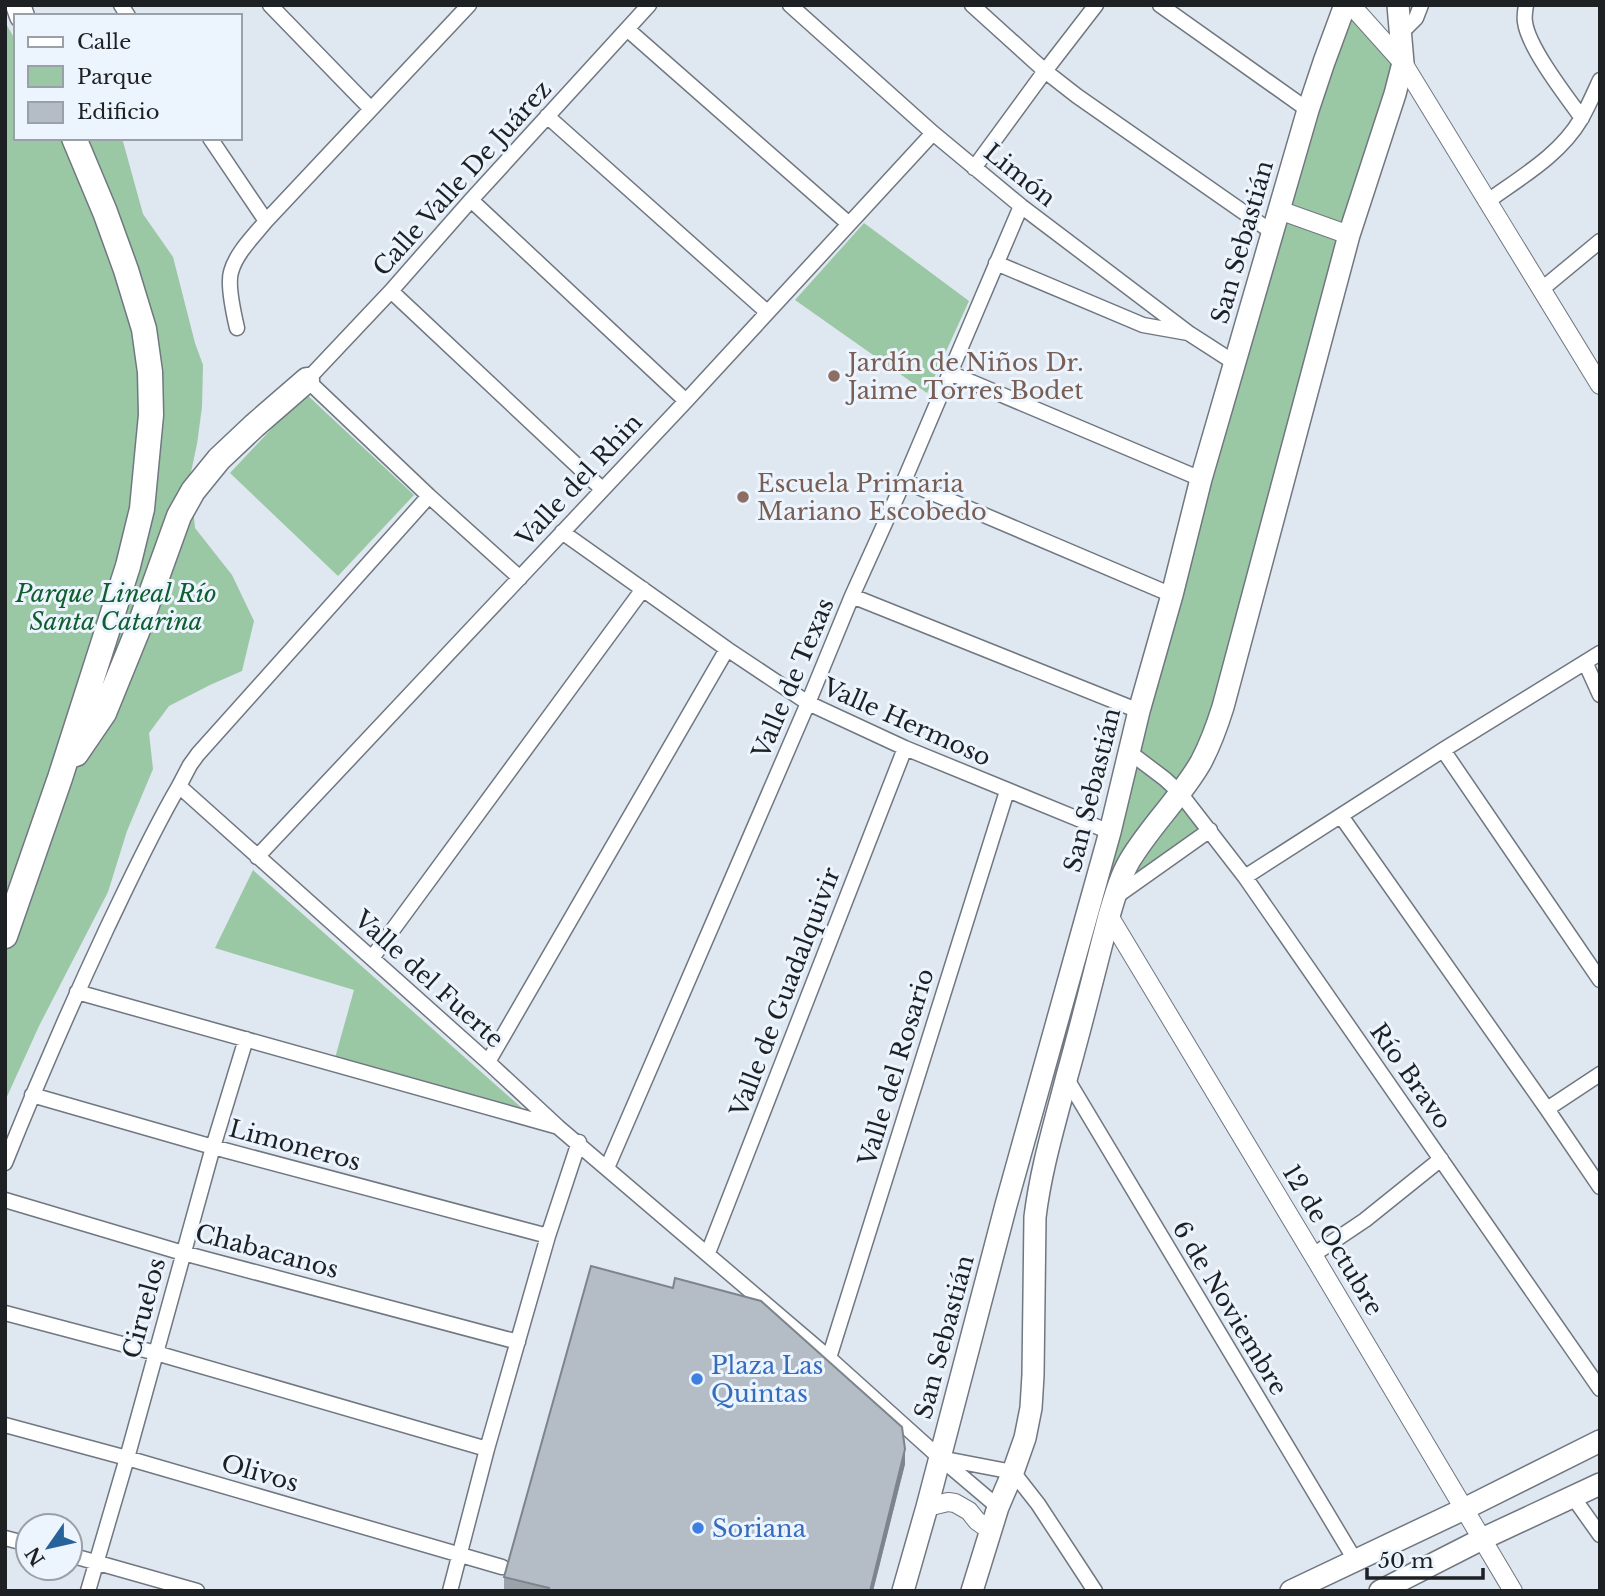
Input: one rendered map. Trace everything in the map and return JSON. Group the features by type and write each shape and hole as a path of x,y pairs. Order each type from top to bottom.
{"highway":[{"path":"5,936 60,778 128,566 142,509 152,415 144,329 106,212 75,140"},
{"path":"60,778 104,713 139,627 166,547 179,516 194,491 219,459 307,380"}],"main road":[{"name":"San Sebastián","path":"903,1591 1006,1205 1110,832 1128,751 1201,479 1308,110 1345,5"},
{"name":"San Sebastián","path":"972,1591 990,1530 1025,1438 1031,1408 1033,1375 1035,1217 1038,1193 1111,907 1123,875 1140,845 1180,793 1208,749 1223,707 1349,235 1403,63 1398,5"},
{"path":"1291,1591 1600,1441"},
{"path":"1380,1591 1482,1539 1600,1484"}],"street":[{"path":"270,5 370,108"},
{"name":"Calle Valle De Juárez","path":"307,380 649,5"},
{"name":"Limón","path":"790,5 933,133 1021,206 1190,334 1235,363"},
{"path":"972,5 1045,71 1272,232"},
{"path":"974,168 1096,5"},
{"path":"1160,5 1308,110"},
{"path":"1351,5 1403,63 1600,385"},
{"path":"1401,33 1416,18 1420,5"},
{"path":"1525,5 1525,22 1529,36 1582,118"},
{"path":"237,328 232,307 230,274 239,256 266,221 458,9"},
{"path":"627,29 849,224"},
{"path":"1488,201 1550,156 1582,118 1600,80"},
{"path":"547,116 767,312"},
{"name":"Valle del Rhin","path":"257,857 686,401 933,133"},
{"path":"212,140 266,221"},
{"path":"471,200 686,401"},
{"name":"Valle de Texas","path":"607,1168 1021,206"},
{"path":"1279,210 1349,235"},
{"path":"1542,289 1600,241"},
{"path":"996,263 1143,325 1190,334"},
{"path":"391,291 602,489"},
{"path":"950,373 1201,479"},
{"path":"307,380 520,578"},
{"path":"904,481 1172,595"},
{"path":"5,1163 77,992 148,842 190,765 429,496"},
{"name":"Valle Hermoso","path":"562,531 727,649 808,703 905,748 1110,832"},
{"path":"372,958 643,589"},
{"path":"852,596 1139,711"},
{"path":"488,1062 727,649"},
{"path":"1245,877 1600,653"},
{"path":"1585,662 1600,695"},
{"name":"Valle de Guadalquivir","path":"708,1252 905,748"},
{"path":"1443,750 1600,980"},
{"name":"Río Bravo","path":"1128,751 1180,793 1245,877 1600,1389"},
{"name":"Valle del Fuerte","path":"179,786 558,1127 708,1252 998,1507"},
{"name":"Valle del Rosario","path":"829,1357 1007,790"},
{"path":"1341,816 1600,1187"},
{"path":"1111,907 1210,830"},
{"name":"12 de Octubre","path":"1111,907 1313,1255 1513,1591"},
{"path":"77,992 558,1127"},
{"name":"Ciruelos","path":"88,1591 246,1039"},
{"path":"1548,1109 1600,1074"},
{"name":"6 de Noviembre","path":"1067,1079 1355,1560"},
{"name":"Limoneros","path":"32,1095 213,1147 548,1236"},
{"path":"450,1591 487,1449 548,1236 579,1142"},
{"path":"1313,1255 1365,1220 1441,1159"},
{"name":"Chabacanos","path":"5,1199 183,1253 518,1342"},
{"path":"5,1314 156,1353 487,1449"},
{"name":"Olivos","path":"5,1425 502,1567"},
{"path":"939,1457 1013,1472 1095,1591"},
{"path":"1573,1497 1600,1535"},
{"path":"927,1507 955,1503 969,1511 990,1530"},
{"path":"84,1559 197,1591"}],"green space":[{"path":"1345,5 1403,63 1223,707 1180,793 1210,830 1114,898 1094,890"},
{"name":"Parque Lineal Río Santa Catarina","path":"5,22 14,38 14,140 123,140 143,214 173,257 203,365 202,407 190,477 195,528 232,575 254,621 242,671 169,706 149,733 153,769 127,831 108,892 39,1026 5,1101"},
{"path":"864,223 969,301 927,393 795,300"},
{"path":"305,393 414,495 338,576 230,473"},
{"path":"253,870 531,1116 335,1058 354,990 215,948"}],"building":[{"name":"Plaza Las Quintas","path":"591,1266 673,1288 675,1278 761,1301 902,1427 905,1449 870,1591 548,1591 549,1588 504,1577"}],"place":[{"name":"Jardín de Niños Dr. Jaime Torres Bodet","path":"834,376"},
{"name":"Escuela Primaria Mariano Escobedo","path":"743,497"},
{"name":"Plaza Las Quintas","path":"697,1379"},
{"name":"Soriana","path":"698,1528"}]}
